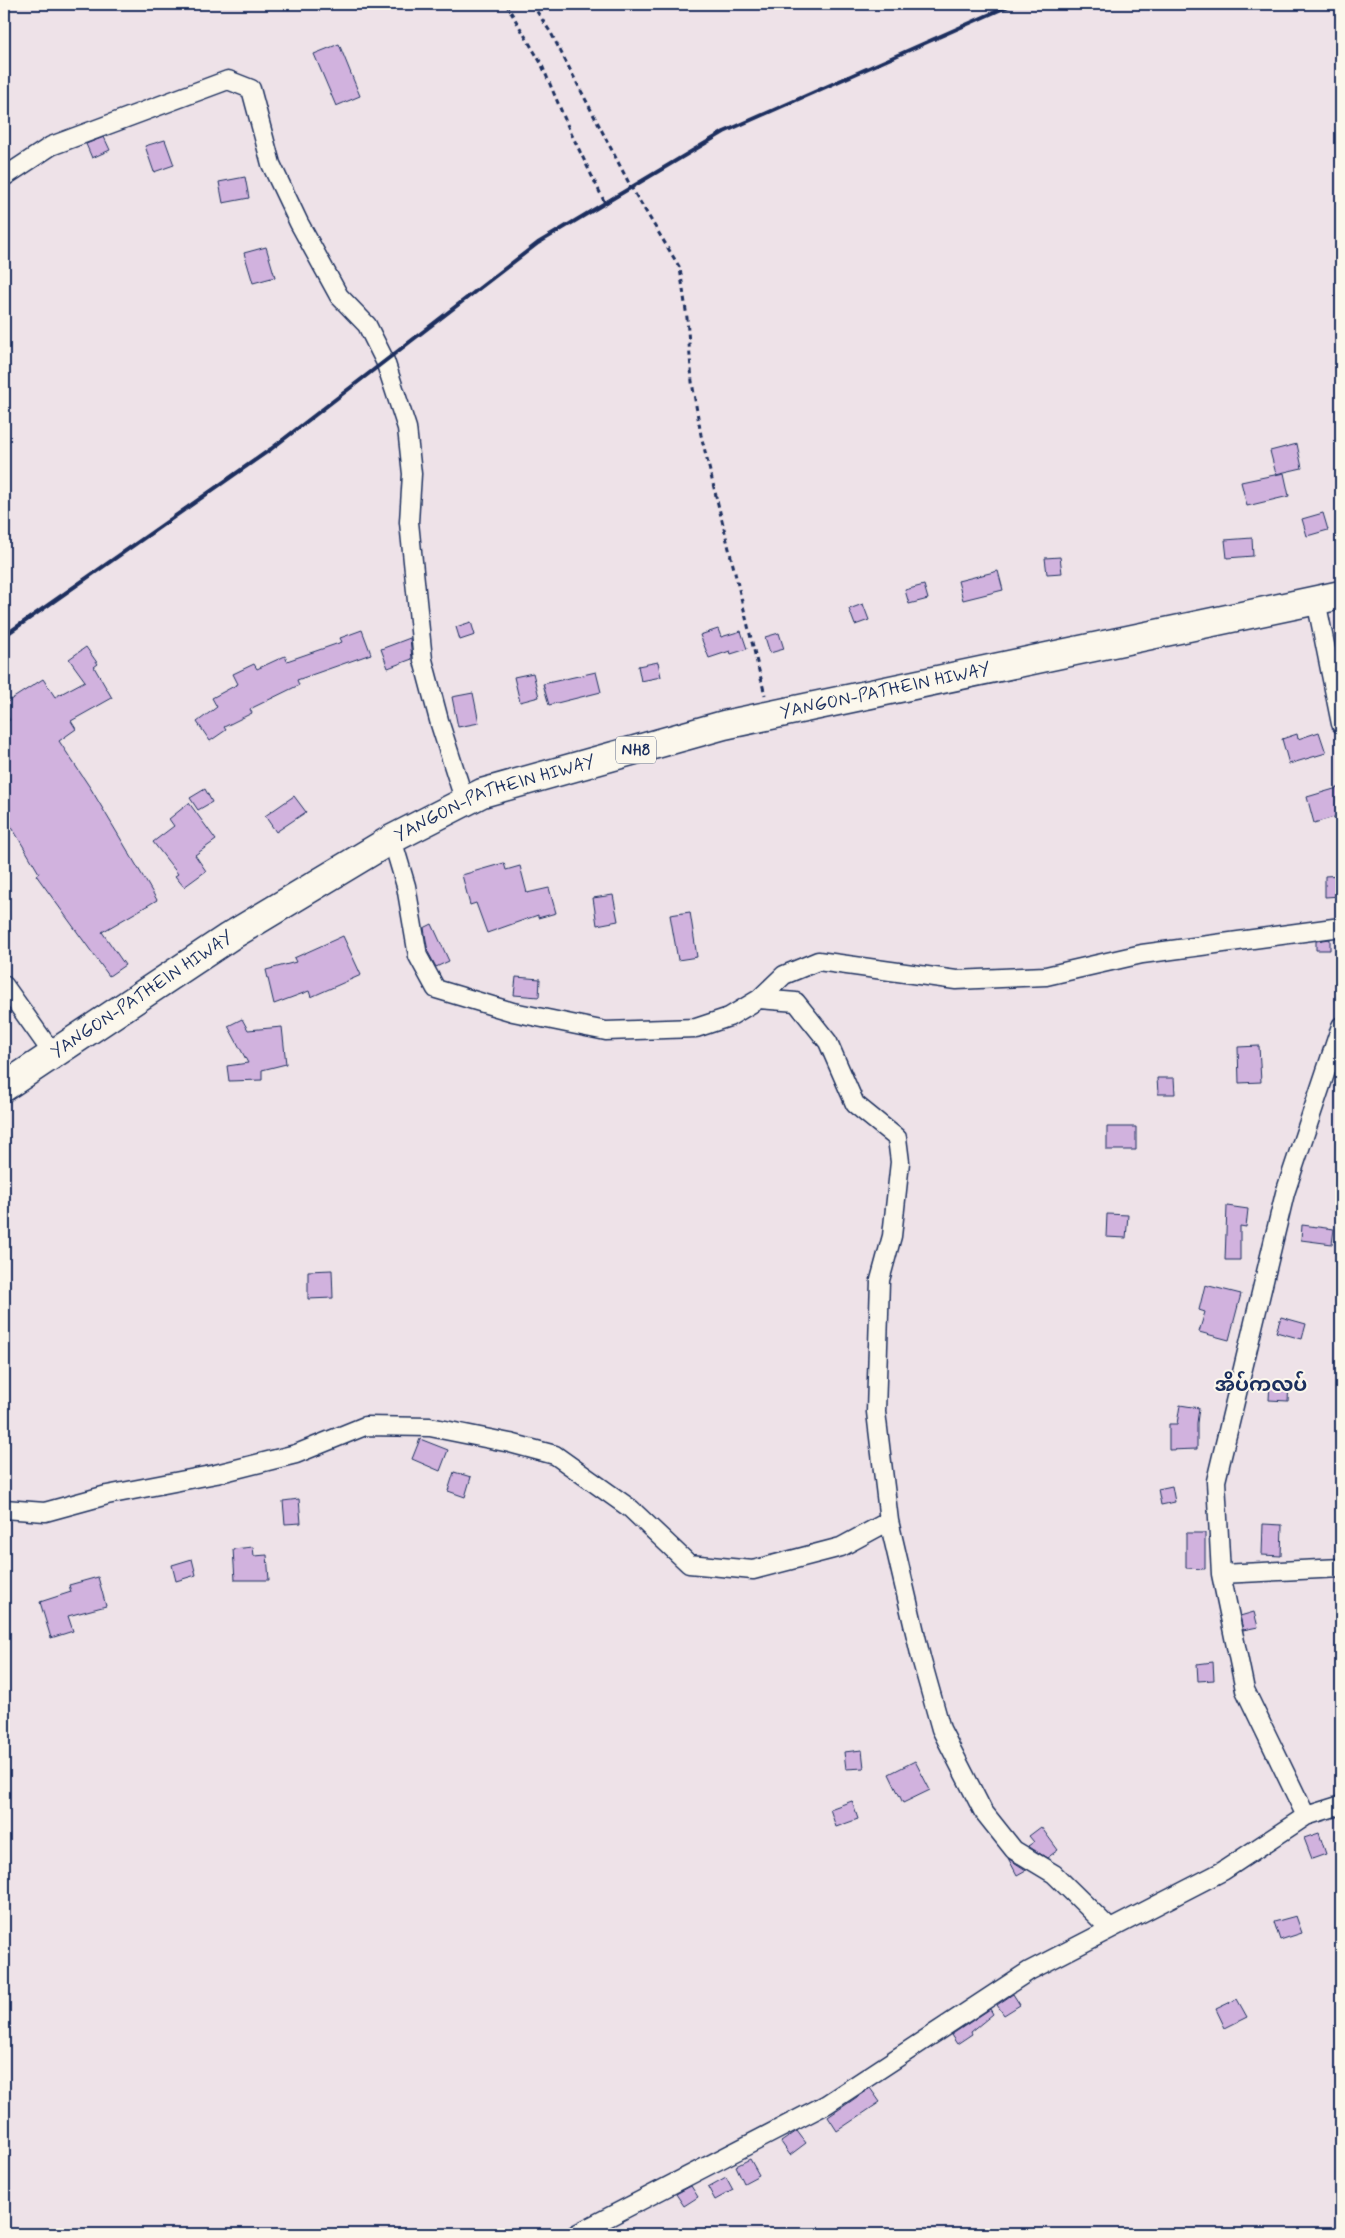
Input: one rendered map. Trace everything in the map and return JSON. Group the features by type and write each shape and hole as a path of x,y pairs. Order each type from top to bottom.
{"highway":[{"name":"YANGON-PATHEIN HIWAY","path":"4,1087 229,937 392,839 482,793 724,725 1329,598"}],"street":[{"path":"4,177 51,146 228,80 251,89 271,164 299,223 339,296 367,325 385,360 407,428 412,474 409,522 423,660 440,724 465,802"},
{"path":"1329,598 1341,724"},
{"path":"392,839 406,886 418,956 436,989 512,1012 606,1031 696,1028 729,1017 759,999 784,975 818,961 956,980 1046,976 1142,954 1341,927"},
{"path":"4,985 53,1054"},
{"path":"759,999 796,1002 828,1042 855,1104 897,1138 900,1162 892,1236 880,1280 876,1412 889,1521 921,1658 941,1728 983,1811 1014,1850 1054,1874 1110,1930"},
{"path":"1306,1816 1245,1690 1221,1574 1216,1481 1285,1193 1341,1026"},
{"path":"4,1509 45,1512 107,1495 216,1474 296,1454 365,1426 430,1427 510,1443 555,1455 631,1509 689,1564 753,1570 841,1547 889,1521"},
{"path":"1221,1574 1341,1568"},
{"path":"576,2234 827,2104 1029,1971 1223,1871 1306,1816 1341,1805"}],"path":[{"path":"506,4 540,63 568,129 605,203"},
{"path":"532,4 551,33 630,187 680,268 687,318 692,382 700,435 770,715"}],"building":[{"path":"339,44 360,96 336,106 314,54"},
{"path":"104,137 110,150 92,158 86,144"},
{"path":"165,140 174,165 154,172 145,146"},
{"path":"245,177 249,198 223,203 219,182"},
{"path":"266,247 275,277 253,283 244,253"},
{"path":"1297,444 1302,468 1276,474 1270,451"},
{"path":"1284,473 1289,496 1247,506 1241,482"},
{"path":"1323,513 1328,530 1307,536 1302,519"},
{"path":"1252,538 1253,556 1227,558 1225,540"},
{"path":"1060,557 1062,573 1047,574 1045,558"},
{"path":"998,571 1003,590 963,600 958,581"},
{"path":"924,585 928,599 909,604 905,590"},
{"path":"863,604 869,620 855,625 849,609"},
{"path":"471,622 475,635 460,640 456,627"},
{"path":"718,629 721,637 741,631 747,649 731,654 730,651 709,658 700,635"},
{"path":"362,630 371,654 297,680 299,685 250,709 252,713 224,727 226,730 210,741 197,722 217,707 212,698 238,684 233,674 254,664 257,669 285,656 287,661 342,642 340,638"},
{"path":"779,633 784,649 770,653 765,637"},
{"path":"410,638 412,659 388,668 381,649"},
{"path":"86,647 98,664 94,667 112,698 71,721 76,729 59,741 91,789 157,900 102,932 125,965 109,976 36,875 39,873 4,814 4,724 10,720 4,711 4,704 43,679 55,697 85,681 69,659"},
{"path":"658,662 661,677 641,681 638,666"},
{"path":"596,672 601,692 549,705 543,684"},
{"path":"533,673 539,697 520,702 514,677"},
{"path":"473,693 479,723 458,727 452,697"},
{"path":"1319,732 1326,753 1289,764 1282,739 1297,734 1298,739"},
{"path":"1341,787 1341,815 1314,823 1307,797"},
{"path":"205,789 212,802 198,810 190,798"},
{"path":"294,796 306,812 276,832 265,816"},
{"path":"189,803 216,840 195,855 206,871 184,887 175,876 178,874 153,842 174,826 169,819"},
{"path":"504,863 506,870 520,866 527,893 549,888 556,913 538,918 538,915 487,933 476,903 470,905 462,875"},
{"path":"1341,875 1341,896 1325,897 1325,876"},
{"path":"613,895 618,921 597,925 593,898"},
{"path":"690,912 697,957 678,960 670,915"},
{"path":"432,924 449,961 436,967 428,952 424,928"},
{"path":"343,936 361,975 311,997 309,991 274,1004 266,970 296,962 294,958"},
{"path":"1330,939 1330,950 1316,950 1316,941"},
{"path":"516,977 540,979 539,997 514,995"},
{"path":"242,1019 248,1030 282,1027 286,1064 262,1070 262,1080 229,1081 227,1066 248,1063 228,1026"},
{"path":"1259,1046 1261,1082 1239,1083 1238,1047"},
{"path":"1157,1078 1174,1078 1175,1094 1158,1094"},
{"path":"1107,1127 1136,1127 1136,1150 1107,1150"},
{"path":"1227,1206 1248,1209 1246,1227 1240,1226 1240,1260 1225,1260"},
{"path":"1107,1214 1128,1215 1126,1238 1106,1237"},
{"path":"1302,1225 1334,1229 1332,1244 1301,1240"},
{"path":"332,1270 333,1298 308,1299 308,1271"},
{"path":"1205,1285 1241,1294 1229,1340 1199,1332 1205,1312 1199,1310"},
{"path":"1281,1317 1306,1324 1302,1339 1276,1332"},
{"path":"1270,1381 1289,1383 1288,1401 1269,1400"},
{"path":"1180,1405 1199,1408 1197,1449 1169,1450 1169,1424 1177,1424"},
{"path":"420,1439 448,1450 440,1471 412,1459"},
{"path":"454,1472 471,1477 465,1497 448,1491"},
{"path":"1172,1486 1175,1502 1161,1505 1158,1489"},
{"path":"299,1499 301,1523 285,1524 283,1501"},
{"path":"1263,1524 1282,1525 1281,1556 1262,1555"},
{"path":"1186,1533 1205,1533 1205,1569 1186,1568"},
{"path":"253,1547 254,1556 267,1555 269,1580 235,1580 233,1549"},
{"path":"192,1559 196,1575 176,1581 172,1565"},
{"path":"98,1577 106,1606 68,1616 73,1631 51,1638 40,1602 71,1592 69,1585"},
{"path":"1254,1612 1258,1627 1243,1630 1240,1616"},
{"path":"1213,1662 1214,1680 1198,1681 1197,1664"},
{"path":"862,1750 864,1768 846,1769 844,1752"},
{"path":"915,1761 930,1790 903,1803 889,1774"},
{"path":"852,1801 858,1819 836,1827 830,1809"},
{"path":"1041,1827 1058,1850 1047,1858 1028,1846 1034,1842 1029,1836"},
{"path":"1319,1833 1326,1854 1312,1859 1304,1838"},
{"path":"1009,1859 1026,1870 1017,1875"},
{"path":"1296,1916 1302,1933 1280,1940 1274,1922"},
{"path":"1013,1994 1020,2005 1004,2015 997,2005"},
{"path":"1237,1999 1247,2017 1225,2028 1216,2009"},
{"path":"990,2009 993,2014 971,2032 972,2034 957,2044 951,2035"},
{"path":"870,2088 880,2102 837,2131 828,2117"},
{"path":"797,2131 806,2143 790,2155 781,2142"},
{"path":"750,2159 759,2175 744,2183 736,2166"},
{"path":"726,2177 733,2190 715,2200 708,2187"},
{"path":"691,2186 698,2197 684,2206 676,2194"}],"railway":[{"path":"4,636 271,449 538,243 724,132 1013,4"}],"district":[{"name":"အိပ်ကလပ်","path":"1261,1385"}]}
